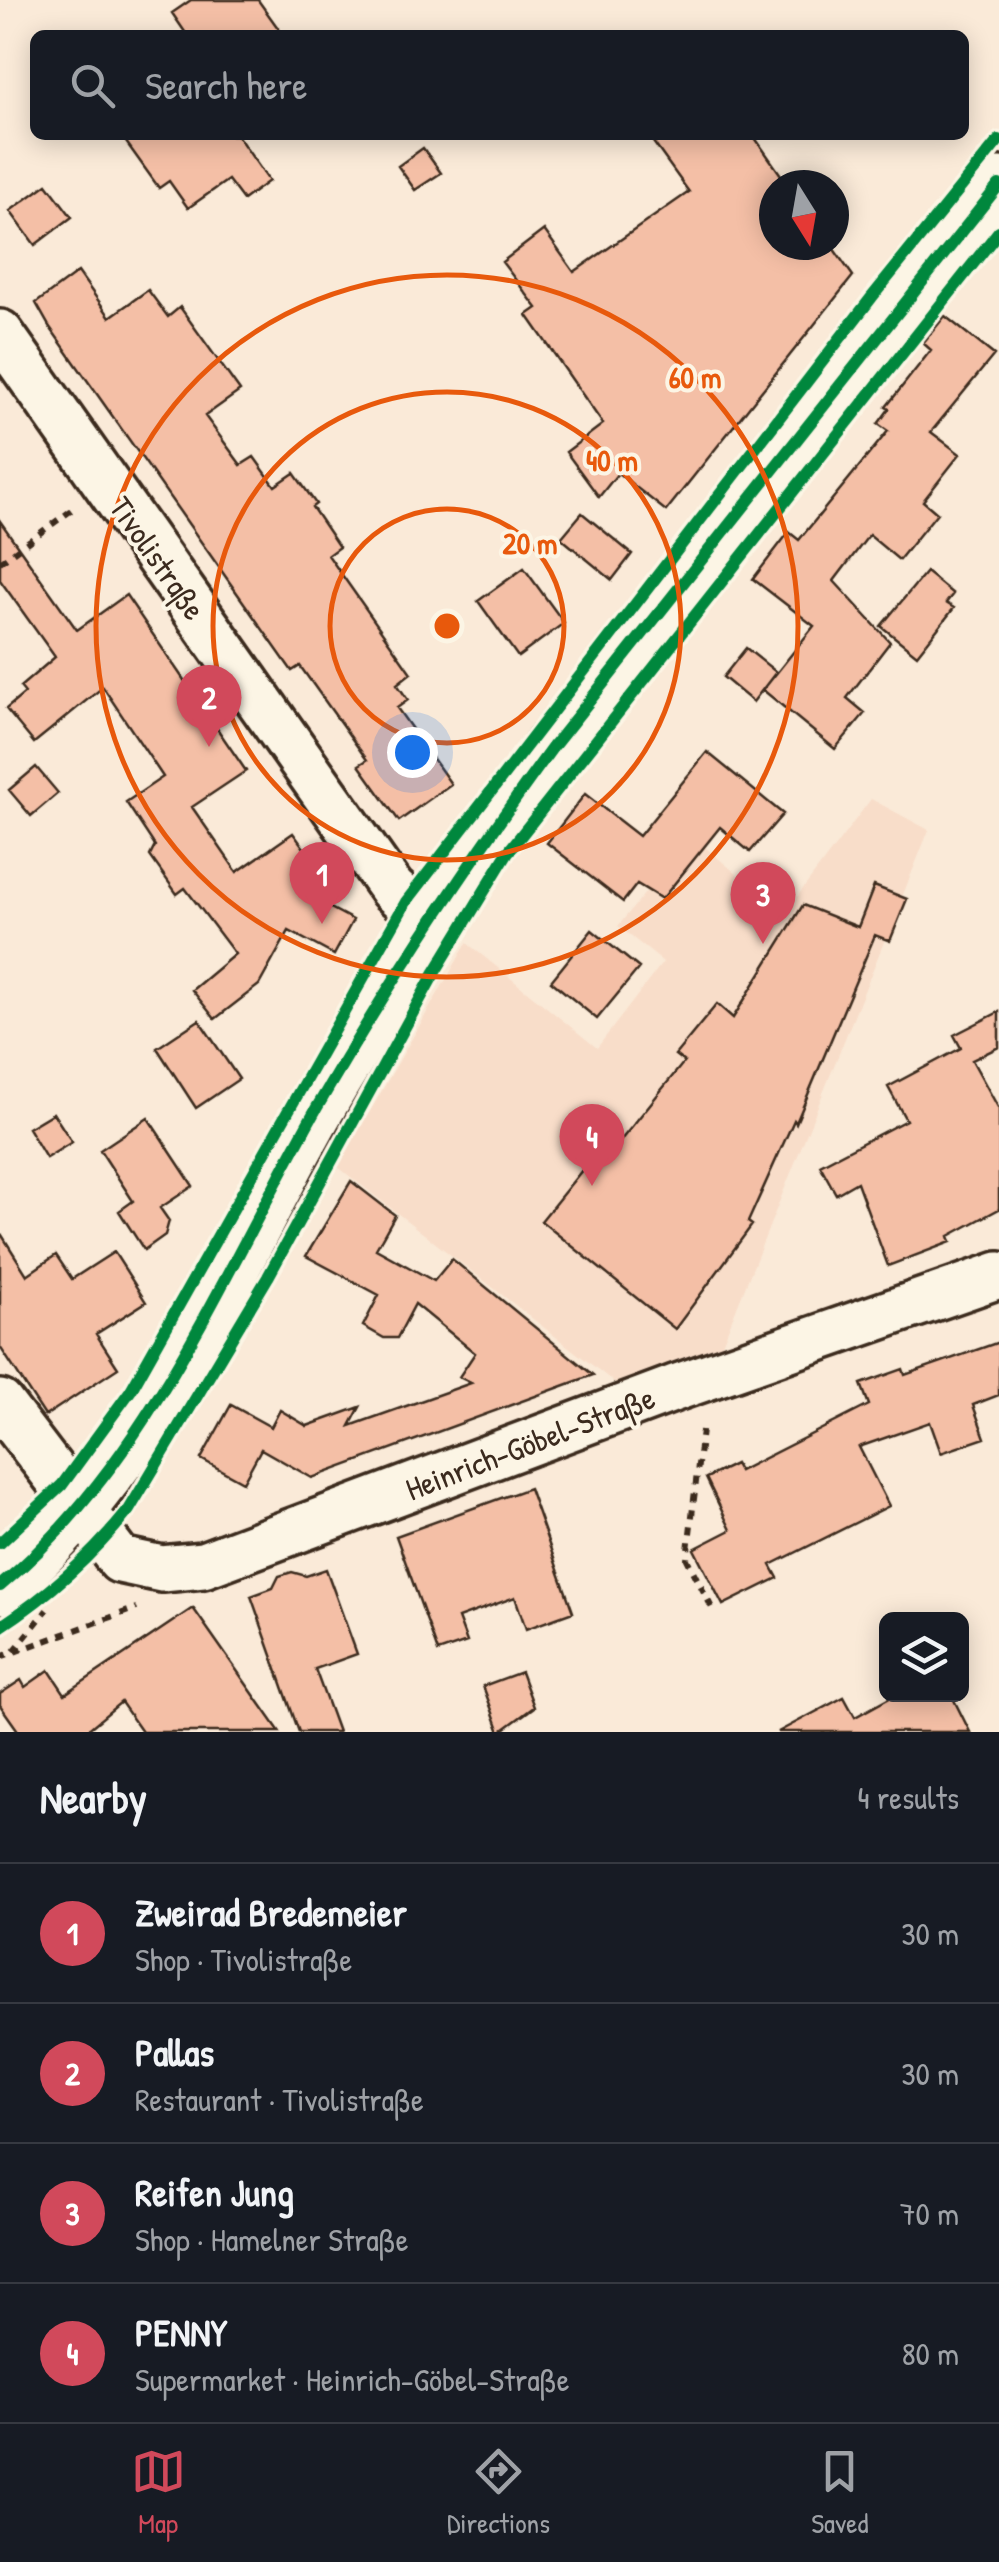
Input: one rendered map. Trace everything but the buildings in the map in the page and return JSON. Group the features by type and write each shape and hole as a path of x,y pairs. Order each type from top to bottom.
{"street":[{"path":"0,1586 37,1556 80,1510 160,1390 316,1108 428,922 552,748 999,186"},
{"name":"Tivolistraße","path":"0,333 392,889 428,922"},
{"name":"Heinrich-Göbel-Straße","path":"0,1403 120,1560 162,1569 203,1564 675,1388 999,1275"}],"path":[{"path":"0,562 107,484"},
{"path":"702,1430 687,1559 713,1610"},
{"path":"0,1657 13,1652"}],"shaded area":[{"path":"871,799 929,830 720,1349 619,1386 338,1167 467,943 597,1048 663,962 618,926 692,836 784,914"}],"cycle path":[{"path":"0,1543 62,1485 131,1390 406,902 872,297 999,140"},
{"path":"0,1586 52,1537 140,1425 179,1363 343,1062 520,792 999,185"},
{"path":"0,1627 69,1574 129,1510 268,1277 435,972 508,852 999,231"}],"place":[{"name":"Pallas","path":"209,747"},
{"name":"Zweirad Bredemeier","path":"322,924"},
{"name":"Reifen Jung","path":"763,944"},
{"name":"PENNY","path":"592,1186"}]}
